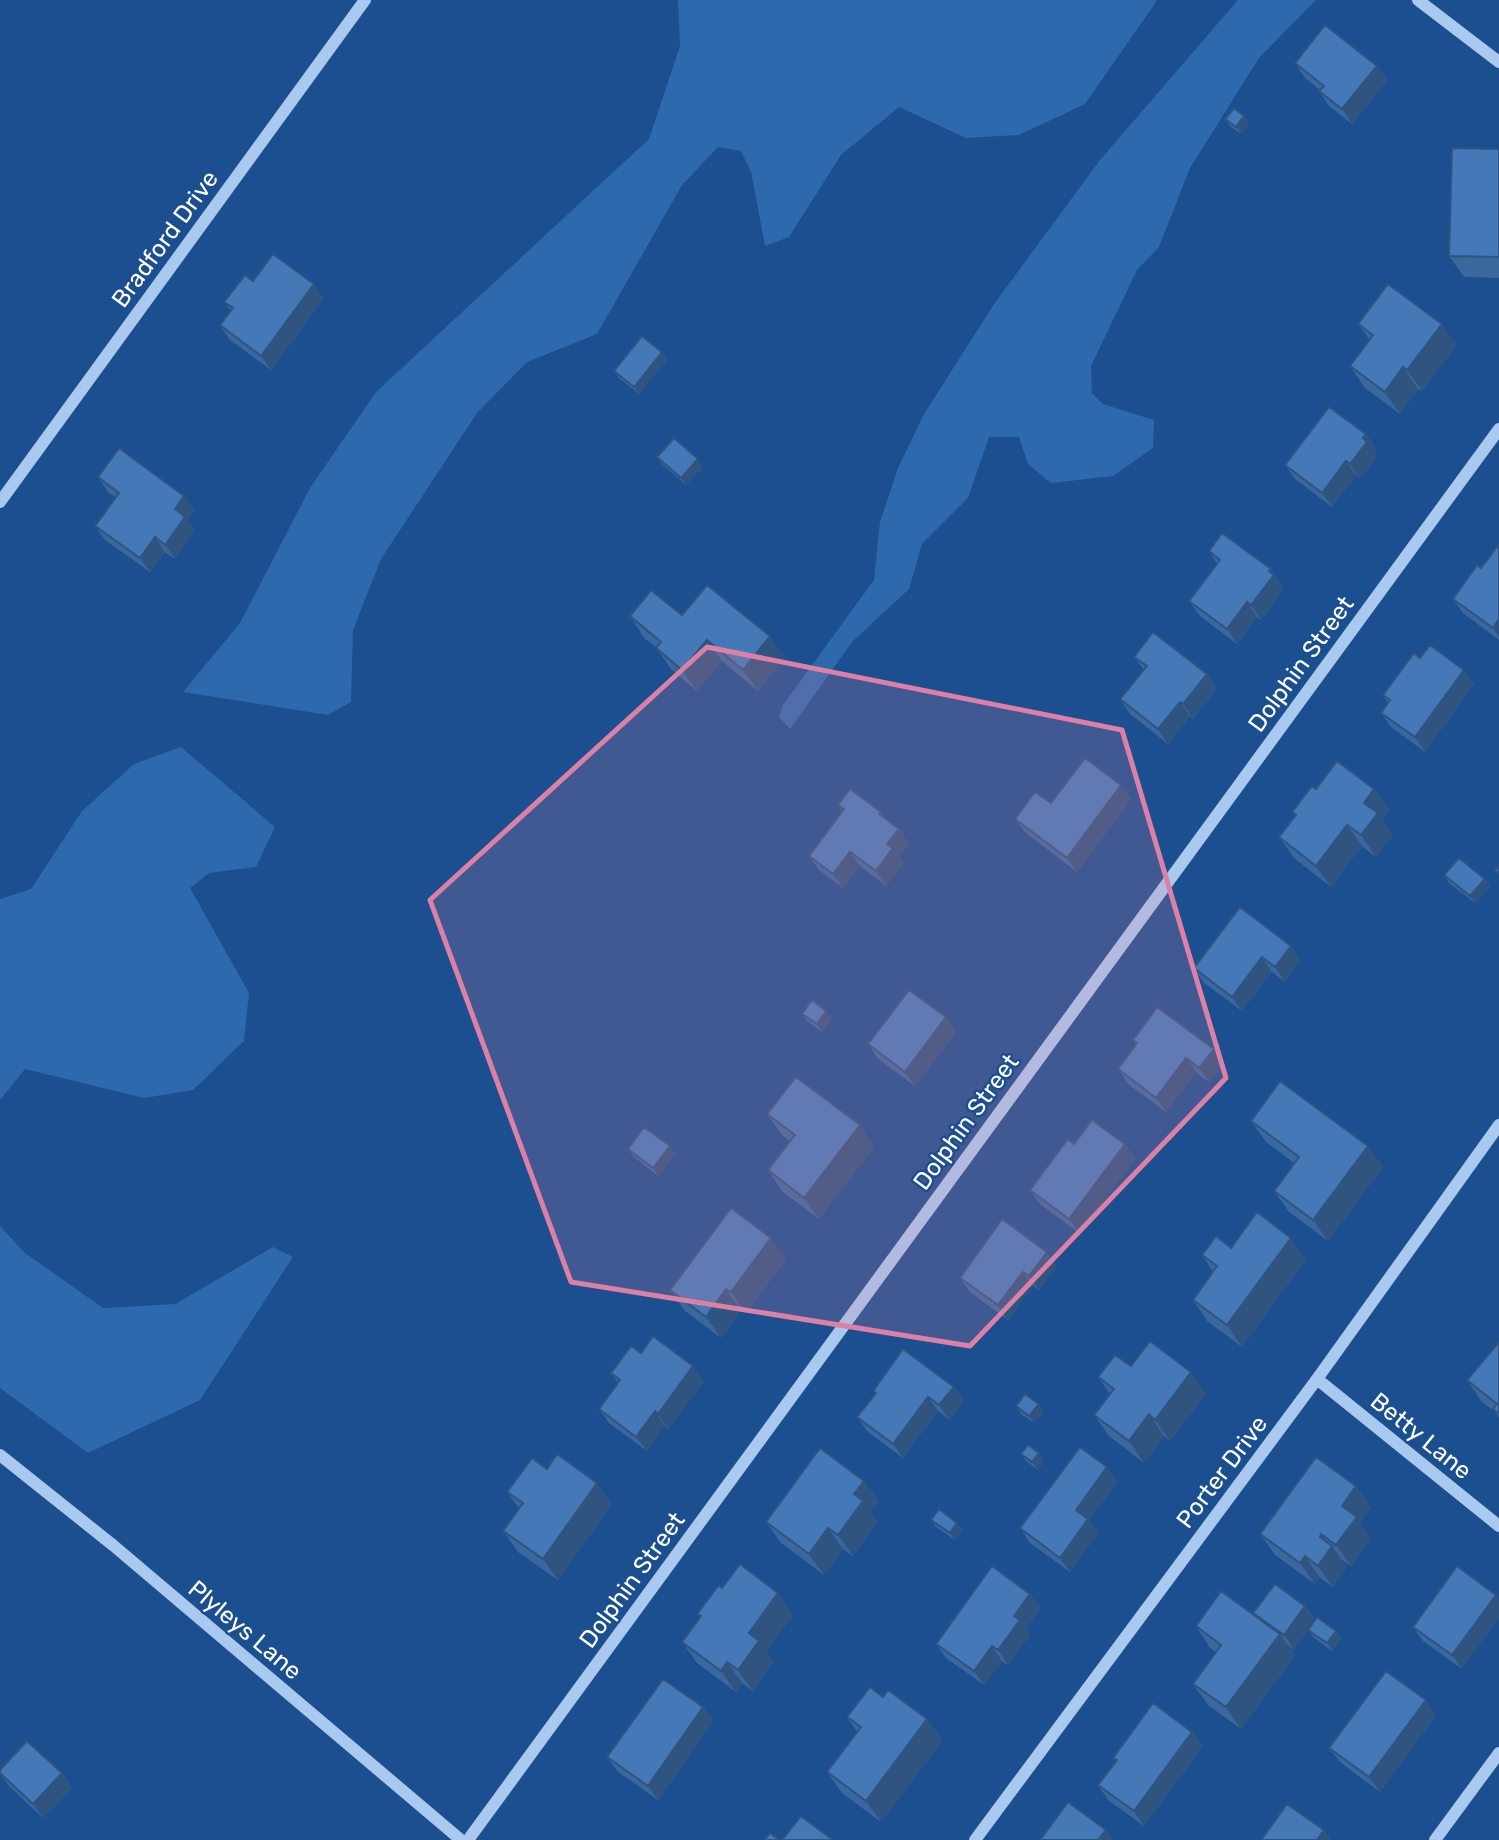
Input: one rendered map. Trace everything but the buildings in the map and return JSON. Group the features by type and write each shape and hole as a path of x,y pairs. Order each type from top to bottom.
{"street":[{"name":"Bradford Drive","path":"0,502 365,0"},
{"path":"1418,0 1499,62"},
{"name":"Dolphin Street","path":"468,1840 1499,429"},
{"name":"Porter Drive","path":"975,1840 1317,1379 1499,1125"},
{"name":"Betty Lane","path":"1317,1379 1499,1526"},
{"name":"Plyleys Lane","path":"0,1455 114,1546 461,1840"},
{"path":"1436,1840 1499,1753"}],"highlighted area":[{"path":"707,647 1122,730 1226,1078 970,1346 571,1282 430,900"}],"shaded area":[{"path":"678,0 1156,2 1085,104 1019,135 966,138 899,107 841,155 789,237 765,246 751,172 741,151 718,147 682,185 597,334 527,362 477,413 381,559 353,630 351,702 328,715 183,692 240,623 310,488 376,392 649,139 680,46"},
{"path":"1238,0 1316,0 1259,58 1190,168 1159,247 1137,270 1091,366 1092,393 1103,404 1154,420 1153,448 1113,476 1051,483 1028,464 1019,437 989,437 968,498 922,544 909,589 852,642 790,729 779,717 783,705 874,580 880,522 898,468 924,414 994,304 1100,160"},
{"path":"181,747 275,827 256,867 209,873 190,888 249,993 244,1041 193,1090 144,1098 25,1069 0,1100 0,899 31,889 82,811 134,764"},
{"path":"0,1226 25,1253 103,1308 175,1304 273,1247 293,1257 200,1400 88,1453 0,1388"}]}
